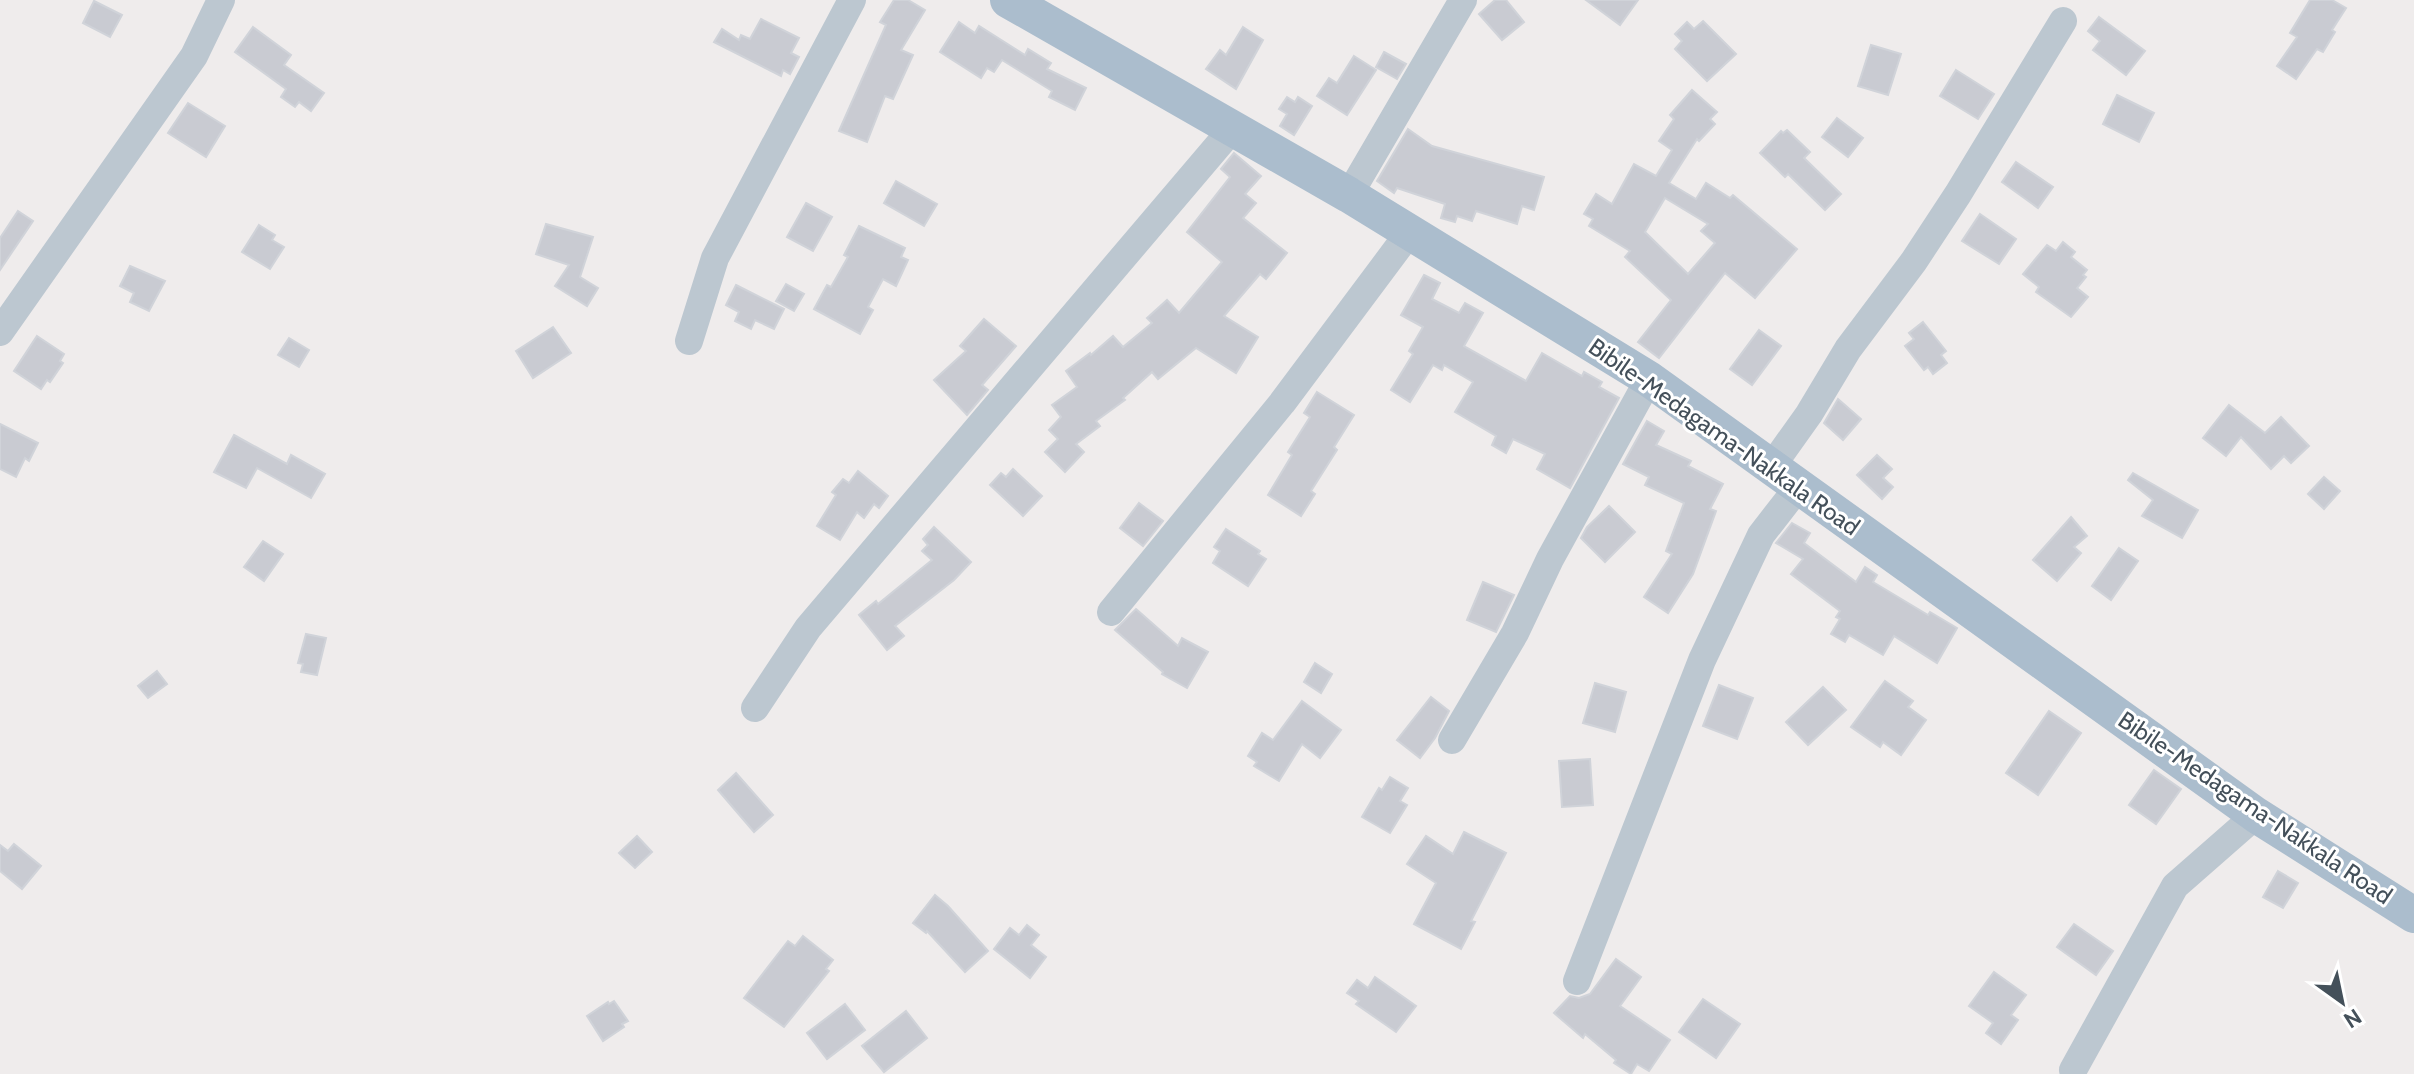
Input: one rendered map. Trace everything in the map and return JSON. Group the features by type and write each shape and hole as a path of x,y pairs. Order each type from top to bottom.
{"main road":[{"name":"Bibile-Medagama-Nakkala Road","path":"1008,0 1349,195 1649,379 2256,815 2414,915"}],"street":[{"path":"0,332 194,56 221,0"},
{"path":"689,341 715,258 852,0"},
{"path":"1349,195 1463,0"},
{"path":"1577,981 1702,660 1761,535 1809,414 1848,349 1914,261 1958,194 2063,21"},
{"path":"755,708 808,628 1233,128"},
{"path":"1111,612 1282,403 1409,233"},
{"path":"1452,740 1515,633 1550,559 1649,379"},
{"path":"2073,1070 2175,886 2256,815"}],"building":[{"path":"894,0 908,0 925,10 901,50 913,55 893,99 885,96 867,142 839,131 886,25 880,22"},
{"path":"1495,0 1506,0 1524,22 1502,40 1479,14"},
{"path":"1586,0 1638,0 1620,25"},
{"path":"2310,0 2332,0 2346,8 2323,52 2317,49 2296,79 2277,66 2297,37 2290,33"},
{"path":"94,1 122,15 110,37 83,23"},
{"path":"2099,17 2145,51 2126,75 2093,50 2100,41 2088,31"},
{"path":"761,19 799,38 791,53 799,57 790,74 783,70 781,76 714,42 722,29 739,40 741,35 750,39"},
{"path":"1703,21 1736,54 1707,81 1675,49 1682,41 1675,34 1687,22 1694,29"},
{"path":"959,22 975,33 979,26 1025,55 1028,49 1051,63 1047,69 1086,88 1075,110 1049,97 1052,91 1002,60 994,72 987,68 981,78 940,52"},
{"path":"253,27 291,55 284,65 324,93 311,111 299,102 295,107 281,97 286,89 235,52"},
{"path":"1243,27 1263,40 1236,89 1206,69 1220,50 1226,55"},
{"path":"1871,45 1901,54 1888,95 1858,86"},
{"path":"1384,52 1406,64 1397,79 1376,67"},
{"path":"1354,56 1376,70 1347,115 1317,96 1329,78 1337,83"},
{"path":"1956,70 1994,94 1978,119 1940,96"},
{"path":"1692,90 1717,112 1710,119 1715,124 1699,141 1697,139 1669,183 1696,199 1706,183 1730,198 1733,195 1797,249 1755,298 1725,273 1659,358 1638,342 1671,300 1625,257 1630,251 1589,226 1593,219 1584,214 1596,194 1612,204 1634,164 1656,176 1672,150 1659,141 1674,119 1670,115","holes":["1665,198 1708,224 1701,231 1715,243 1688,274 1645,232"]},
{"path":"2117,95 2154,113 2139,142 2103,124"},
{"path":"1287,97 1295,102 1298,97 1312,106 1294,135 1280,126 1287,114 1279,109"},
{"path":"188,103 225,126 206,157 168,133"},
{"path":"1837,118 1863,138 1848,157 1822,137"},
{"path":"1408,129 1432,146 1544,177 1534,210 1522,206 1517,224 1476,211 1472,221 1457,216 1455,222 1441,218 1445,204 1397,188 1394,193 1377,181"},
{"path":"1787,130 1810,152 1804,158 1841,194 1825,210 1788,174 1785,177 1760,153 1781,131"},
{"path":"1234,153 1261,176 1245,194 1256,203 1243,218 1287,253 1266,279 1260,274 1224,316 1258,337 1236,373 1196,348 1158,379 1152,372 1123,398 1125,400 1096,421 1100,426 1076,444 1084,452 1065,472 1045,452 1058,439 1049,430 1061,417 1052,405 1077,387 1066,371 1113,336 1123,347 1152,323 1147,318 1167,300 1179,313 1222,262 1187,232 1230,177 1221,169"},
{"path":"2016,162 2053,187 2038,208 2002,182"},
{"path":"896,181 937,204 924,226 884,203"},
{"path":"806,203 832,217 813,251 787,237"},
{"path":"18,211 33,221 0,270 0,238"},
{"path":"1980,214 2016,239 1999,264 1962,241"},
{"path":"546,224 593,237 580,277 598,288 587,306 555,286 569,265 536,254"},
{"path":"259,225 275,235 272,240 284,247 270,269 242,252"},
{"path":"859,226 905,248 901,257 908,260 896,286 883,279 868,307 873,310 860,334 814,309 848,257 844,255"},
{"path":"2063,242 2075,252 2071,257 2087,270 2083,275 2086,277 2077,288 2088,297 2071,317 2036,292 2039,287 2023,274 2047,245 2056,251"},
{"path":"130,266 165,281 149,311 130,302 134,293 120,286"},
{"path":"1424,275 1440,283 1432,299 1459,313 1465,303 1483,313 1464,346 1526,381 1542,353 1582,376 1584,372 1602,382 1599,387 1619,398 1570,488 1537,469 1545,454 1513,439 1506,453 1492,445 1496,436 1455,412 1473,382 1444,365 1442,370 1433,365 1410,402 1391,390 1413,354 1409,351 1423,327 1401,315"},
{"path":"786,284 804,294 794,311 776,301"},
{"path":"736,285 784,309 774,329 755,320 751,329 735,321 739,312 726,305"},
{"path":"984,319 1016,346 982,385 988,390 967,415 934,380 966,351 960,346"},
{"path":"1923,322 1946,351 1941,355 1947,363 1933,374 1928,367 1924,370 1905,346 1914,339 1909,333"},
{"path":"553,327 571,353 533,378 516,351"},
{"path":"1759,330 1781,346 1752,385 1730,369"},
{"path":"37,336 64,354 60,361 63,363 41,389 14,371"},
{"path":"289,338 309,350 299,367 278,355"},
{"path":"1317,392 1354,415 1334,447 1337,450 1311,491 1315,494 1301,516 1268,495 1292,455 1288,452 1310,417 1304,413"},
{"path":"1838,399 1861,419 1843,440 1824,423"},
{"path":"2229,405 2265,433 2281,417 2309,446 2291,463 2284,456 2271,469 2241,437 2226,456 2203,438"},
{"path":"1647,421 1664,431 1656,445 1691,461 1688,466 1723,484 1710,509 1716,511 1693,574 1668,613 1644,597 1672,554 1666,551 1684,503 1645,485 1649,477 1623,464"},
{"path":"0,424 38,443 29,461 25,458 16,477 0,469"},
{"path":"234,435 287,464 291,455 325,474 311,498 257,468 246,488 214,472"},
{"path":"1877,455 1892,469 1883,478 1893,487 1882,499 1857,475"},
{"path":"1013,469 1042,496 1023,516 990,485 1001,473 1006,477"},
{"path":"858,471 888,496 879,508 874,504 864,518 857,512 840,540 817,526 836,495 832,492 843,479 849,483"},
{"path":"2133,473 2198,510 2182,538 2142,516 2153,500 2128,480"},
{"path":"2324,477 2340,491 2324,509 2308,494"},
{"path":"1139,503 1163,521 1143,546 1120,528"},
{"path":"1609,506 1635,532 1605,562 1581,538 1587,527"},
{"path":"2071,517 2087,536 2074,547 2081,553 2057,581 2033,560"},
{"path":"1792,523 1810,533 1804,543 1856,582 1865,567 1877,575 1873,582 1928,615 1930,612 1957,628 1937,663 1894,636 1883,655 1849,635 1845,642 1831,634 1840,619 1836,617 1840,611 1791,574 1803,559 1776,543"},
{"path":"934,527 971,562 954,580 895,626 904,636 887,650 859,615 876,601 878,604 932,560 922,551 928,545 923,539"},
{"path":"1226,529 1260,551 1258,554 1266,559 1248,586 1213,563 1220,551 1214,547"},
{"path":"263,541 283,554 264,581 244,567"},
{"path":"2119,548 2138,561 2111,600 2092,586"},
{"path":"1483,582 1514,595 1496,632 1467,620"},
{"path":"1136,609 1178,646 1182,638 1208,652 1187,688 1162,674 1115,630"},
{"path":"306,634 326,638 317,675 301,672 303,664 298,663"},
{"path":"1315,663 1332,674 1321,693 1304,682"},
{"path":"157,671 167,684 148,698 138,686"},
{"path":"1885,681 1913,701 1908,707 1926,720 1901,755 1883,742 1880,747 1851,727"},
{"path":"1595,683 1626,692 1615,732 1583,723"},
{"path":"1719,685 1753,698 1737,739 1703,726"},
{"path":"1823,687 1846,710 1808,745 1786,722"},
{"path":"1431,697 1449,711 1420,758 1397,740"},
{"path":"1302,701 1341,730 1320,758 1302,744 1279,781 1254,766 1257,762 1248,756 1262,733 1273,740"},
{"path":"2049,711 2081,733 2038,795 2006,773"},
{"path":"1590,759 1593,805 1562,807 1559,761"},
{"path":"2154,770 2181,789 2156,824 2129,805"},
{"path":"736,773 773,815 754,832 718,790"},
{"path":"1390,777 1408,788 1400,801 1407,805 1390,833 1362,817 1379,788 1382,790"},
{"path":"1464,832 1506,853 1471,921 1475,922 1461,949 1414,924 1436,883 1407,864 1426,836 1453,854"},
{"path":"637,836 652,852 635,868 619,853"},
{"path":"14,844 41,866 22,889 0,871 0,845 8,851"},
{"path":"2278,871 2298,883 2283,908 2263,897"},
{"path":"935,895 988,951 965,972 927,931 913,923"},
{"path":"2074,924 2113,951 2096,975 2057,947"},
{"path":"1027,925 1039,935 1031,945 1046,957 1030,978 994,949 1010,928 1019,935"},
{"path":"803,936 833,960 826,969 829,971 784,1027 744,998 788,941 795,946"},
{"path":"1616,959 1641,977 1620,1006 1670,1040 1649,1071 1637,1064 1631,1074 1614,1063 1616,1060 1585,1034 1583,1038 1554,1013 1570,996 1579,998 1590,994"},
{"path":"1994,972 2026,995 2011,1015 2018,1020 2001,1044 1986,1033 1993,1023 1969,1006"},
{"path":"1375,977 1416,1006 1396,1032 1356,1004 1359,1001 1347,993 1357,980 1368,988"},
{"path":"1703,999 1740,1024 1716,1058 1679,1032"},
{"path":"614,1001 628,1021 603,1041 587,1016"},
{"path":"845,1004 865,1030 827,1059 807,1033"},
{"path":"906,1011 927,1038 884,1072 862,1046"}]}
